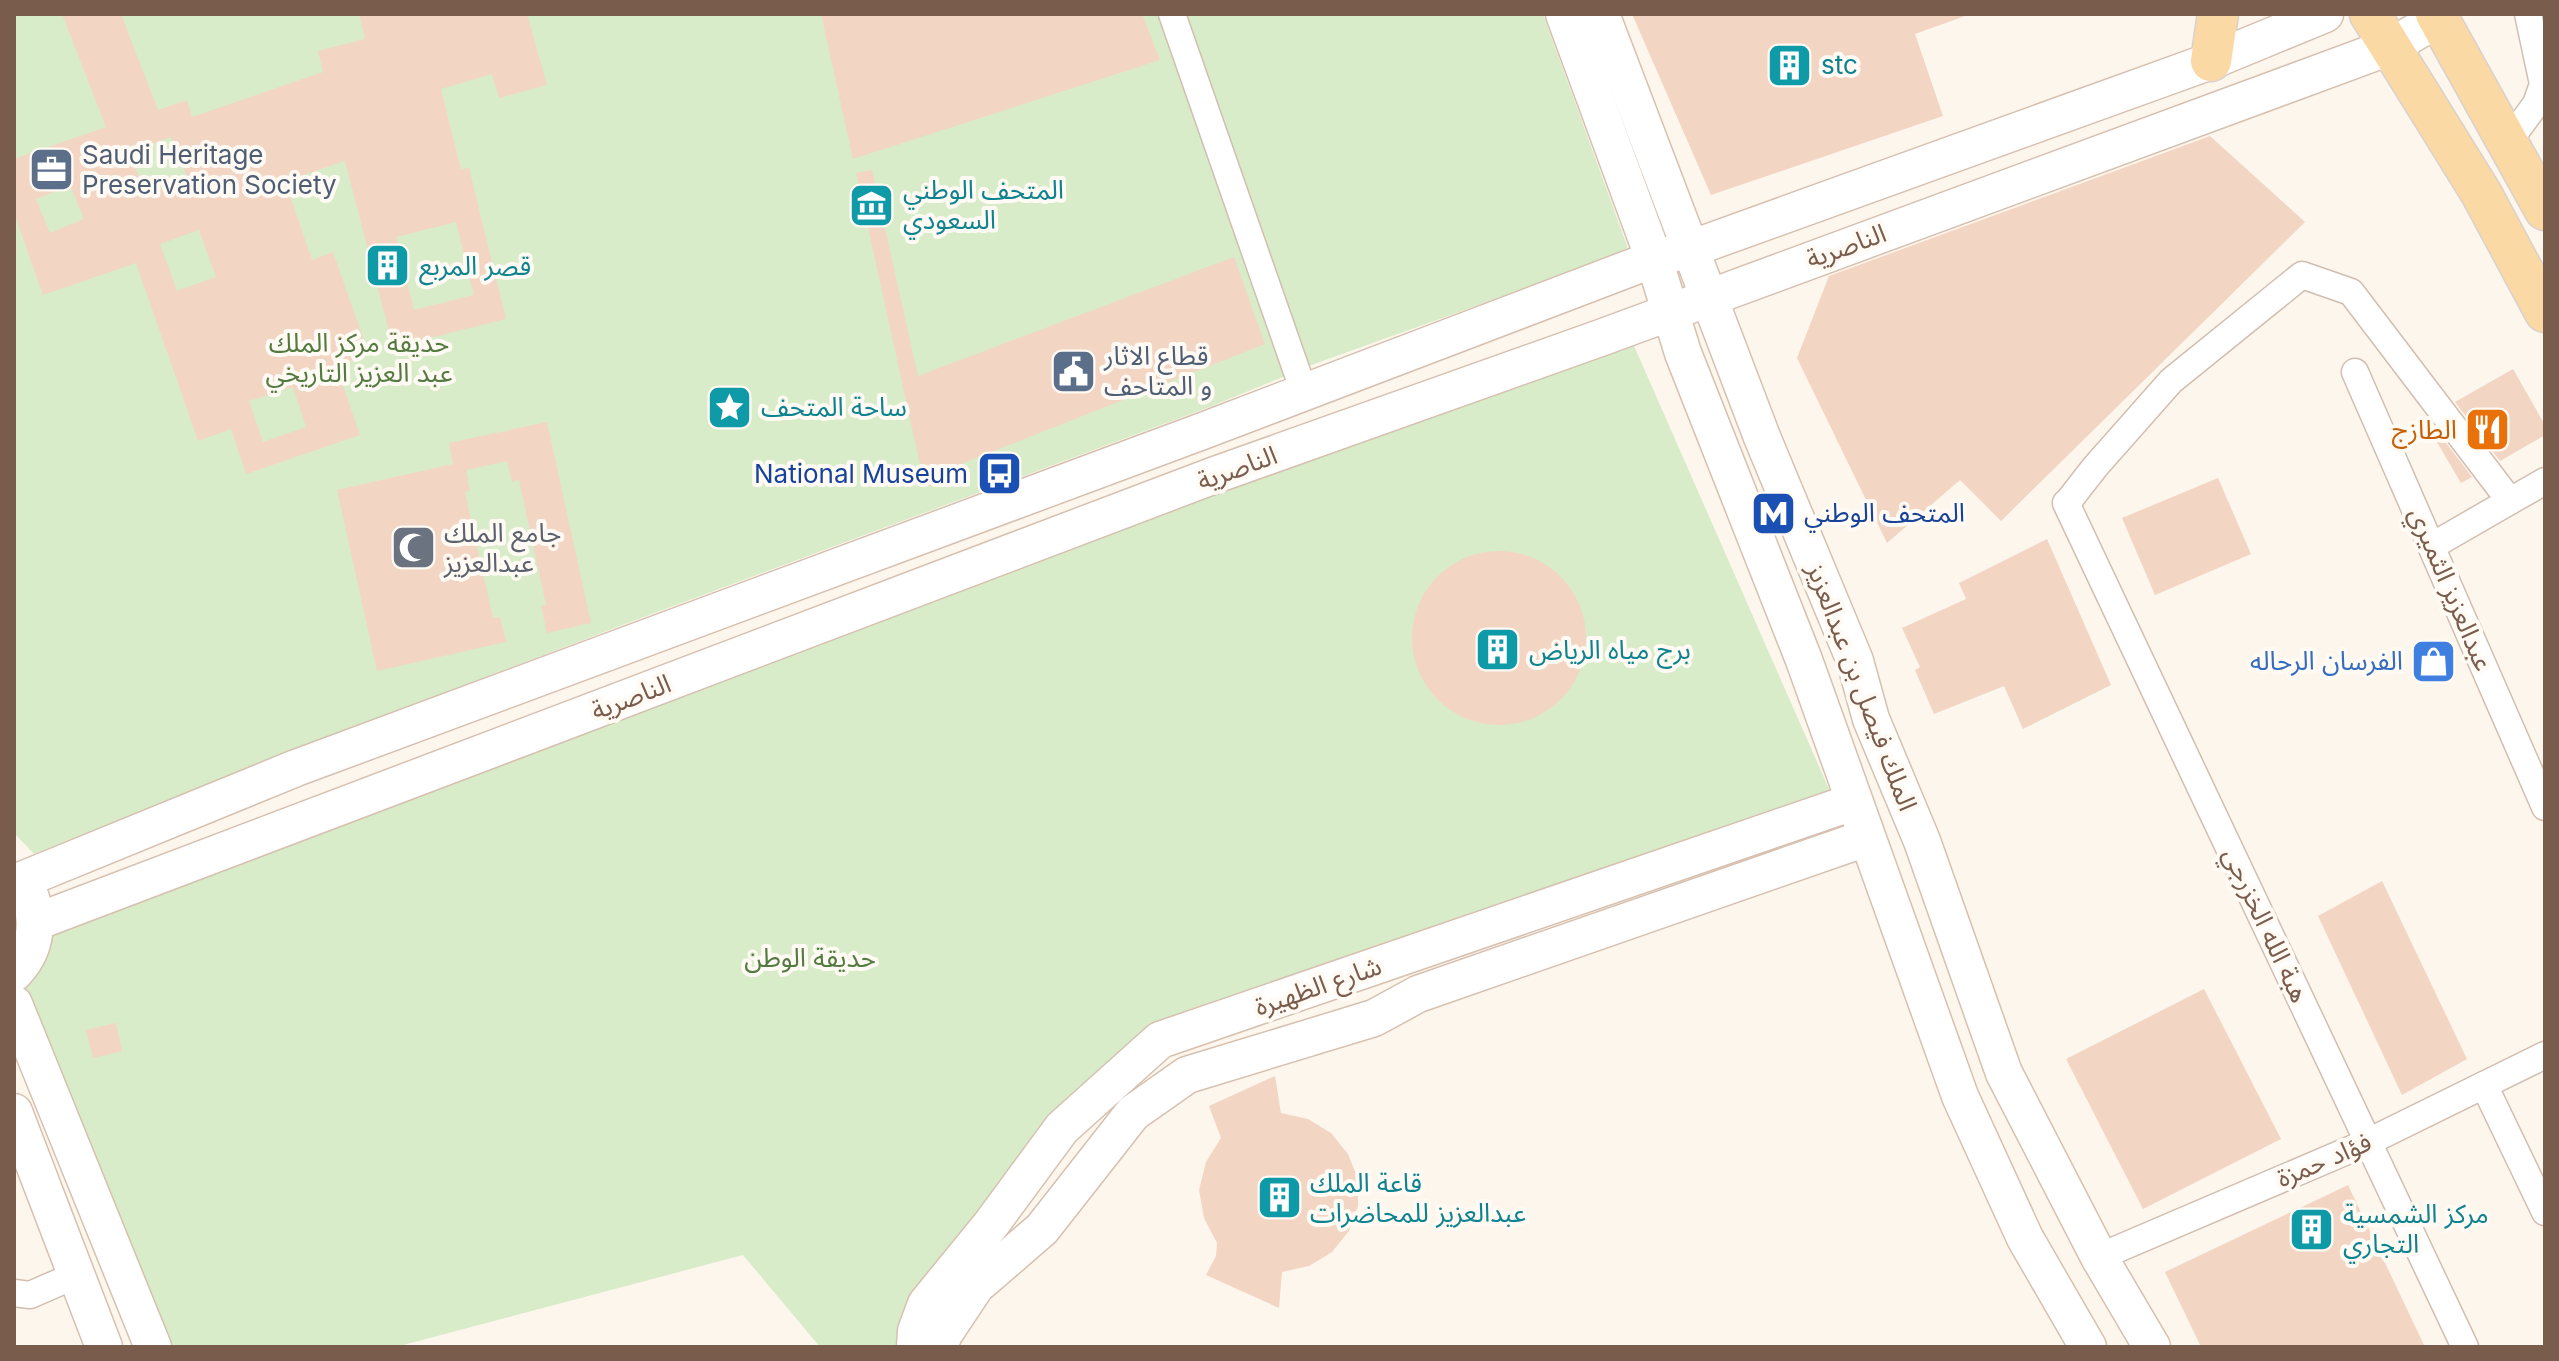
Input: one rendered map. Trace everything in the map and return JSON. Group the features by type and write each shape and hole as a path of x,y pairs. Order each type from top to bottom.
{"main road":[{"path":"2211,61 2218,14"},
{"path":"2370,14 2481,193 2545,312"},
{"path":"2438,15 2545,210"},
{"path":"2481,193 2478,179 2486,159 2514,154"}],"street":[{"path":"1172,14 1304,392"},
{"name":"الملك فيصل بن عبدالعزيز","path":"1564,14 1654,259 1683,353 1804,660 1960,1096 2025,1238 2088,1347"},
{"name":"الملك فيصل بن عبدالعزيز","path":"1601,14 1708,297 1855,661 1871,719 1922,841 2004,1073 2099,1257 2152,1347"},
{"name":"الناصرية","path":"18,876 296,768 1200,432 1654,259 1690,249 2211,61 2325,14"},
{"path":"2514,154 2543,84 2528,14"},
{"name":"الناصرية","path":"36,922 1215,475 1603,337 2392,46 2438,15"},
{"name":"هبة الله الخزرجي","path":"2465,1347 2067,503 2171,381 2302,275 2351,292 2510,501"},
{"name":"عبدالعزيز الثميري","path":"2355,372 2545,807"},
{"path":"1200,432 1222,428 1238,442 1236,462 1215,475"},
{"path":"2432,546 2545,481"},
{"name":"شارع الظهيرة","path":"915,1347 916,1331 926,1304 992,1223 1062,1128 1160,1040 1853,802"},
{"name":"شارع الظهيرة","path":"939,1347 944,1334 976,1286 1042,1229 1133,1113 1187,1075 1374,1018 1418,994 1866,838"},
{"path":"14,973 24,963 33,943 36,922 32,900 18,876"},
{"path":"14,1004 153,1347"},
{"name":"فؤاد حمزة","path":"2099,1257 2368,1142 2545,1055"},
{"path":"2484,1085 2545,1212"},
{"path":"14,1112 104,1347"},
{"path":"2058,1297 2099,1257"},
{"path":"14,1293 30,1295 76,1275"}],"green space":[{"name":"حديقة مركز الملك عبد العزيز التاريخي","path":"14,14 1543,14 1629,251 1317,363 1212,406 633,621 301,747 34,854 14,833"},
{"name":"حديقة الوطن","path":"1631,339 1836,805 1160,1044 1063,1132 908,1347 820,1347 743,1255 396,1347 152,1347 14,978 37,926"}],"building":[{"path":"62,14 121,14 158,110 187,100 192,117 323,72 318,51 365,39 359,14 527,14 547,85 499,98 492,74 441,89 461,169 469,168 506,319 393,347 345,161 285,181 312,260 333,252 369,355 336,366 360,435 246,474 231,429 198,441 136,263 43,295 14,213 14,159 106,127","holes":["171,137 188,179 146,195 129,152","70,185 84,219 50,233 36,199","456,222 474,295 414,310 396,237","199,230 216,277 177,291 160,244","293,387 306,427 263,442 249,401"]},
{"path":"821,14 1142,14 1160,60 853,159"},
{"name":"stc","path":"1632,14 1965,16 1915,34 1943,116 1711,195"},
{"name":"المتحف الوطني","path":"2210,136 2305,222 2001,521 1960,480 1887,543 1797,358 1829,276"},
{"path":"872,170 918,376 1234,257 1265,344 953,467 953,481 925,487 856,173"},
{"name":"الطازج","path":"2513,369 2545,425 2545,435 2500,461 2455,402"},
{"path":"2427,418 2472,477 2461,483 2424,420"},
{"name":"جامع الملك عبدالعزيز","path":"547,422 591,623 547,633 541,606 546,605 519,480 512,482 507,461 466,470 470,491 465,492 493,618 500,617 506,642 377,671 337,490 453,464 449,443"},
{"path":"2218,478 2251,554 2155,595 2122,518"},
{"path":"2047,539 2111,685 2023,729 2004,686 1934,714 1915,670 1920,667 1902,628 1966,599 1959,583"},
{"name":"برج مياه الرياض","path":"1499,551 1532,557 1561,576 1580,605 1586,638 1580,671 1561,700 1532,719 1499,725 1466,719 1437,700 1418,671 1412,638 1418,605 1437,576 1466,557"},
{"path":"2382,881 2467,1059 2402,1095 2318,916"},
{"path":"2204,989 2281,1139 2143,1209 2066,1059"},
{"path":"116,1023 122,1051 93,1058 86,1030"},
{"name":"قاعة الملك عبدالعزيز للمحاضرات","path":"1275,1076 1281,1113 1308,1119 1331,1133 1348,1154 1358,1179 1358,1206 1349,1231 1332,1252 1309,1266 1282,1272 1279,1308 1206,1275 1216,1256 1217,1243 1204,1218 1199,1190 1206,1162 1221,1138 1209,1106"},
{"name":"مركز الشمسية التجاري","path":"2348,1185 2425,1347 2201,1347 2165,1272"}],"place":[{"name":"stc","path":"1790,65"},
{"name":"Saudi Heritage Preservation Society","path":"51,170"},
{"name":"المتحف الوطني السعودي","path":"872,205"},
{"name":"قصر المربع","path":"388,266"},
{"name":"قطاع الاثار و المتاحف","path":"1073,371"},
{"name":"ساحة المتحف","path":"730,407"},
{"name":"الطازج","path":"2488,430"},
{"name":"National Museum","path":"999,474"},
{"name":"المتحف الوطني","path":"1773,513"},
{"name":"جامع الملك عبدالعزيز","path":"413,548"},
{"name":"برج مياه الرياض","path":"1498,650"},
{"name":"الفرسان الرحاله","path":"2434,661"},
{"name":"قاعة الملك عبدالعزيز للمحاضرات","path":"1279,1198"},
{"name":"مركز الشمسية التجاري","path":"2312,1229"}]}
